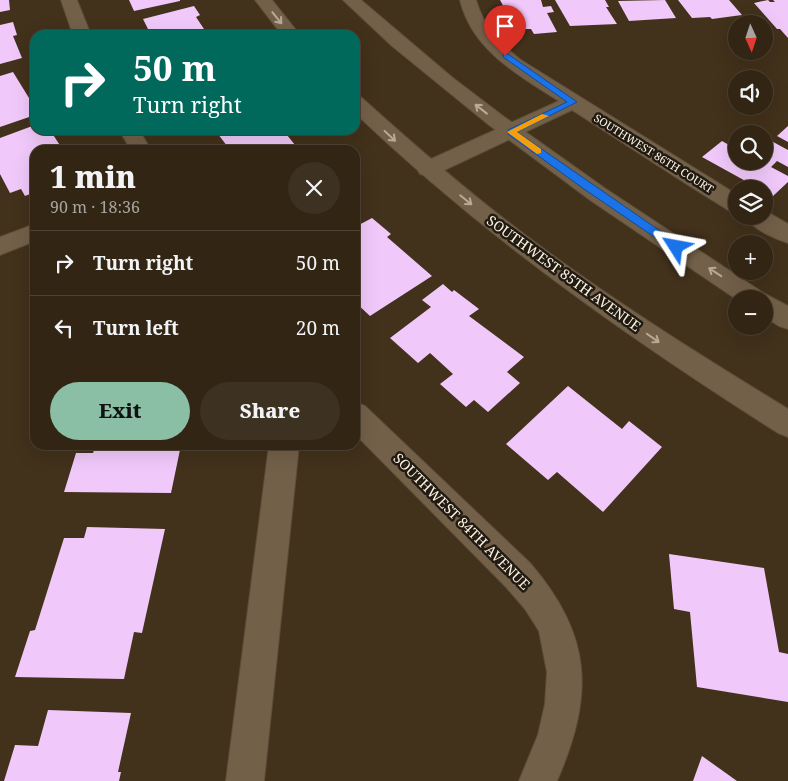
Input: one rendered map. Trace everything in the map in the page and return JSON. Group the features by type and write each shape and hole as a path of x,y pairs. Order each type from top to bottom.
{"street":[{"path":"69,0 80,30"},
{"path":"263,0 287,30"},
{"path":"351,0 413,55 511,132 616,206 742,290"},
{"name":"SOUTHWEST 86TH COURT","path":"468,0 470,10 477,24 497,49 651,153 728,199"},
{"path":"428,169 573,102"},
{"name":"SOUTHWEST 85TH AVENUE","path":"360,107 428,169 497,225 592,296 662,344 788,424"},
{"path":"771,225 788,235"},
{"path":"0,246 30,234"},
{"path":"773,310 788,320"},
{"name":"SOUTHWEST 84TH AVENUE","path":"360,420 518,575 538,599 553,624 566,675 565,699 562,721 538,781"},
{"path":"245,781 283,450"}],"building":[{"path":"0,0 9,0 10,10 0,12"},
{"path":"129,0 180,0 180,1 134,11"},
{"path":"500,0 541,0 543,7 551,6 554,12 547,13 557,32 534,34 531,29 504,29 495,10 505,9"},
{"path":"555,0 605,0 609,7 606,7 617,24 570,26"},
{"path":"665,0 676,18 629,21 618,1"},
{"path":"678,0 729,0 742,15 728,15 728,17 712,19 710,17 692,18"},
{"path":"768,0 775,2 773,0 788,0 788,38 773,24 773,15 765,15 754,3"},
{"path":"194,6 200,15 196,17 205,30 145,30 148,29 143,19"},
{"path":"13,22 17,35 13,36 22,58 0,64 0,25"},
{"path":"13,72 30,98 30,117 0,127 0,76"},
{"path":"788,126 788,142 777,136"},
{"path":"30,127 30,135 53,135 60,145 30,145 30,194 25,196 21,189 10,193 0,174 0,138"},
{"path":"219,135 287,135 295,145 226,145"},
{"path":"722,141 728,144 728,170 773,170 773,168 788,176 788,182 773,196 773,180 744,180 702,157"},
{"path":"773,142 788,150 788,167 777,161 773,165"},
{"path":"372,218 391,234 387,237 432,276 370,316 360,307 360,224"},
{"path":"443,284 479,309 469,316 524,357 507,372 520,383 488,412 474,400 466,407 440,384 453,374 430,353 418,363 390,338 431,307 422,300"},
{"path":"568,386 622,429 629,421 662,447 603,512 557,472 548,480 506,444"},
{"path":"94,450 180,450 171,493 64,492 76,453 93,453"},
{"path":"87,527 165,529 142,633 134,632 124,679 15,677 30,631 35,630 64,538 84,538"},
{"path":"669,554 764,568 779,652 788,654 788,702 697,687 690,612 674,609"},
{"path":"48,710 131,713 118,772 121,772 119,781 4,781 15,745 38,746"},
{"path":"702,756 737,781 693,781"}],"slow traffic":[{"path":"537,151 511,132 545,116"}],"route":[{"path":"505,56 573,102 511,132 587,187 676,247"}]}
